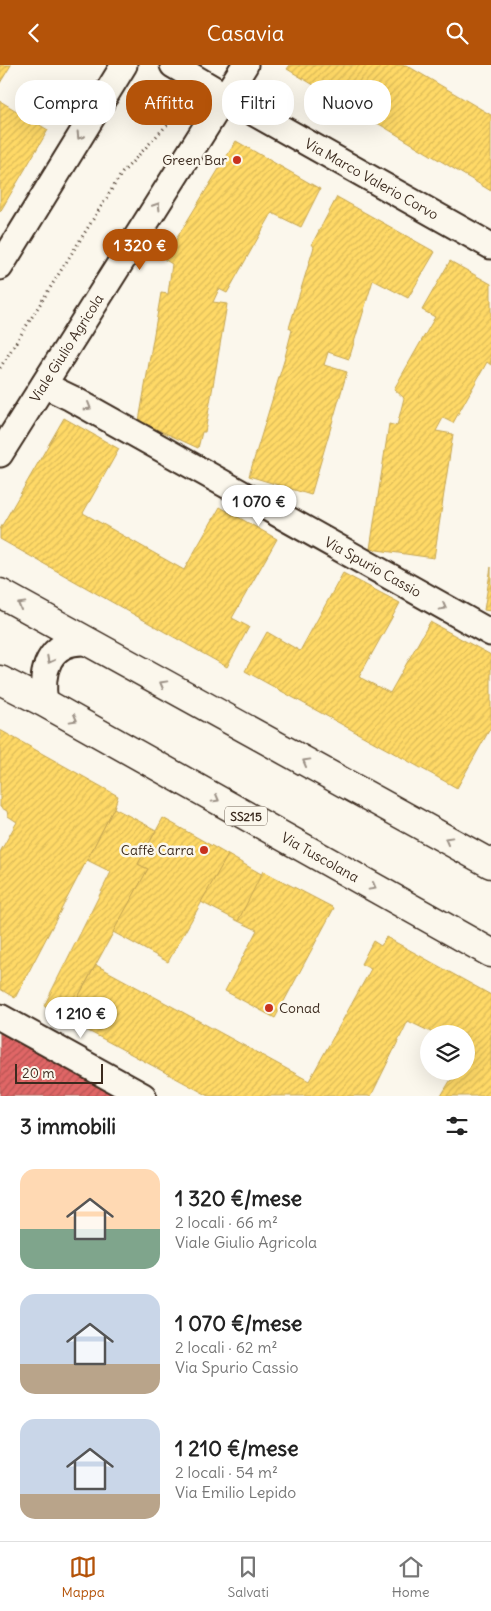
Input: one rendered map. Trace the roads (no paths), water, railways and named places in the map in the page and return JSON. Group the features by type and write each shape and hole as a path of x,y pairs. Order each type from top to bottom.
{"main road":[{"path":"0,593 491,864"},
{"name":"Via Tuscolana","path":"0,680 45,703 491,953"}],"street":[{"path":"0,267 124,65"},
{"name":"Via Marco Valerio Corvo","path":"174,65 222,94"},
{"name":"Viale Giulio Agricola","path":"236,80 246,65"},
{"name":"Viale Giulio Agricola","path":"0,454 222,102"},
{"name":"Via Marco Valerio Corvo","path":"277,125 491,246"},
{"name":"Via Spurio Cassio","path":"44,385 80,403 491,633"},
{"path":"45,703 44,678 51,657 64,644 76,641 86,642"},
{"path":"0,1017 143,1096"}],"place":[{"name":"Green Bar","path":"237,160"},
{"name":"Caffè Carra","path":"204,850"},
{"name":"Conad","path":"269,1008"}]}
